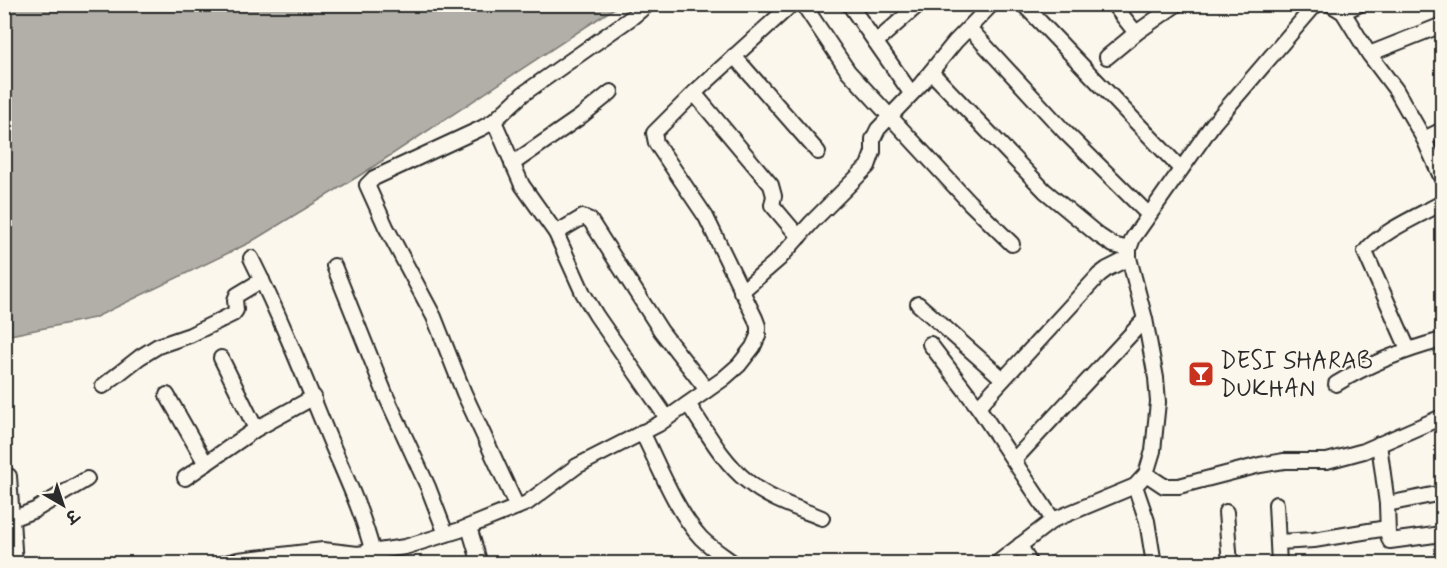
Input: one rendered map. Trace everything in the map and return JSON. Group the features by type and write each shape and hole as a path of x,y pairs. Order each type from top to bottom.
{"street":[{"path":"517,507 468,402 434,317 386,227 367,185 374,178 494,121 523,94 648,4"},
{"path":"222,563 288,559 322,550 358,554 373,552 405,547 469,527 536,497 577,466 667,418 739,365 753,347 758,336 758,326 706,217 654,138 654,133 694,93 792,4"},
{"path":"802,4 848,71 953,186 1012,244"},
{"path":"849,4 911,93"},
{"path":"876,42 919,4"},
{"path":"741,292 779,259 868,166 873,152 874,134 992,4"},
{"path":"1023,4 1181,170"},
{"path":"1113,4 1137,33"},
{"path":"1107,57 1177,4"},
{"path":"996,564 1053,520 1135,486 1146,474 1153,451 1158,402 1144,319 1129,253 1133,238 1213,124 1316,4"},
{"path":"1330,4 1343,12 1369,54 1396,90 1424,139 1443,179"},
{"path":"1343,12 1360,4"},
{"path":"1369,54 1443,25"},
{"path":"969,28 1064,131 1149,215"},
{"path":"734,56 818,152"},
{"path":"931,72 1045,191 1098,235 1129,253"},
{"path":"512,164 580,117 611,92"},
{"path":"694,93 771,185 774,196 772,205 799,237"},
{"path":"494,121 522,185 556,233 591,308 667,418"},
{"path":"1424,139 1443,130"},
{"path":"1408,350 1365,252 1395,228 1443,202"},
{"path":"556,233 583,217 591,220 661,331 707,390"},
{"path":"978,407 1099,275 1129,253"},
{"path":"251,258 314,397 362,515 373,552"},
{"path":"334,266 386,396 428,487 446,534"},
{"path":"103,386 158,346 190,335 233,314 236,310 237,295 262,280"},
{"path":"918,303 1003,379"},
{"path":"1014,460 1144,319"},
{"path":"1336,384 1361,369 1408,350 1443,340"},
{"path":"930,344 978,407 1053,520"},
{"path":"221,358 256,429"},
{"path":"167,395 206,464"},
{"path":"185,478 256,429 314,397"},
{"path":"688,404 730,465 747,482 769,496 822,518"},
{"path":"1146,474 1164,486 1179,486 1276,462 1327,461 1364,451 1443,417"},
{"path":"642,432 692,527 707,544 735,564"},
{"path":"1379,444 1387,504 1388,538 1393,541 1443,534"},
{"path":"9,476 15,564"},
{"path":"11,519 35,510 87,479"},
{"path":"1135,486 1147,521 1154,564"},
{"path":"1387,504 1443,493"},
{"path":"1276,504 1279,564"},
{"path":"1226,512 1230,564"},
{"path":"469,527 480,564"},
{"path":"1278,542 1314,540 1388,528"},
{"path":"1020,545 1030,564"}],"shaded area":[{"path":"5,4 619,5 362,174 249,243 94,318 5,336"}],"place":[{"name":"DESI SHARAB DUKHAN","path":"1201,374"}]}
